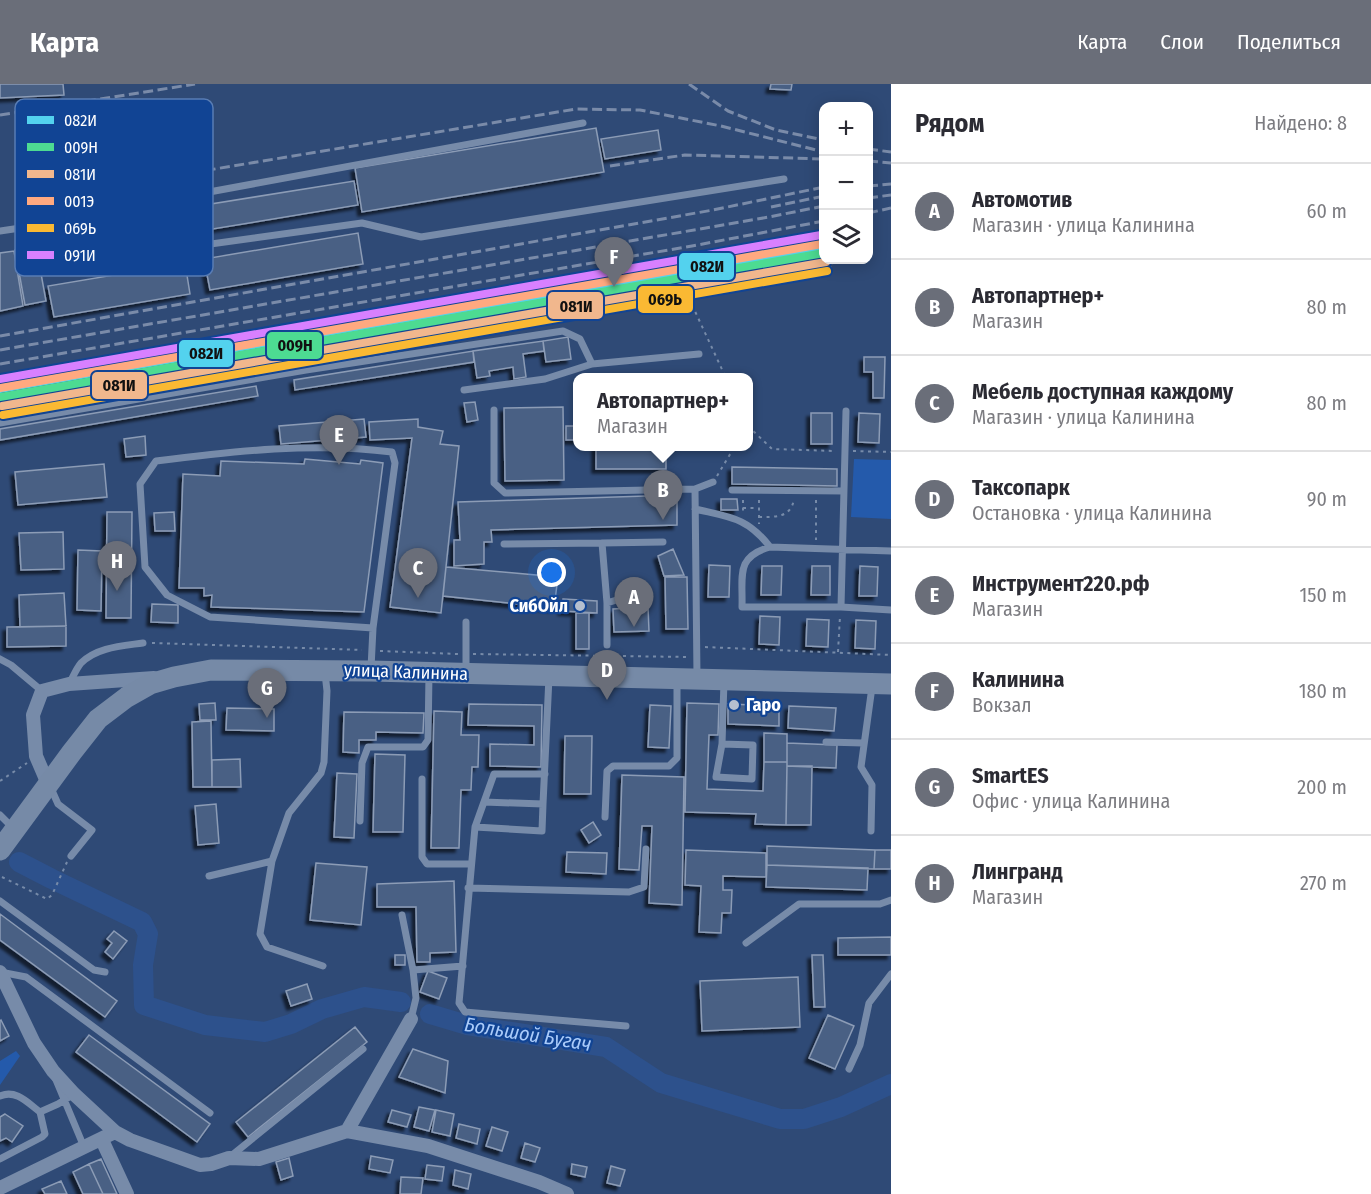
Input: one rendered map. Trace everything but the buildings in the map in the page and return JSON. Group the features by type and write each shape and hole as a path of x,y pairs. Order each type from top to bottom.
{"main road":[{"name":"улица Калинина","path":"0,850 8,823 48,784 98,719 135,692 150,684 174,677 211,670 325,670 371,661 429,673 466,674 550,665 690,671 724,679 882,683"}],"street":[{"path":"48,784 36,756 33,715 42,691 69,684 174,677"},
{"path":"2,980 33,1043 69,1098 115,1132 130,1140 200,1165 229,1158 259,1159 347,1131 428,1146 539,1182 567,1194"},
{"path":"347,1131 411,1019"},
{"path":"0,1188 115,1132"},
{"path":"102,1140 127,1194"}],"lane":[{"path":"213,191 583,123"},
{"path":"213,244 362,223 421,237 784,179"},
{"path":"0,231 15,229"},
{"path":"0,423 306,370 563,331 580,339 592,364"},
{"path":"464,390 545,379 592,364 699,354"},
{"path":"494,410 494,483 505,493 695,489 714,482"},
{"path":"841,607 846,411"},
{"path":"371,661 373,628 395,463 392,452 354,447 223,452 156,461 140,484 146,567 167,595 210,617 373,628"},
{"path":"605,817 607,771 613,766 669,766 677,758 696,646 695,489"},
{"path":"732,490 844,492"},
{"path":"695,509 743,521 759,533 770,547"},
{"path":"504,544 663,542"},
{"path":"602,543 607,603 607,645"},
{"path":"891,551 770,547 758,550 746,560 743,568 742,607 841,607 891,610"},
{"path":"607,603 626,597"},
{"path":"466,622 466,674"},
{"path":"69,684 80,664 92,655 111,648 143,643"},
{"path":"0,659 11,665 42,691"},
{"path":"475,827 542,831 550,665"},
{"path":"323,966 267,947 260,934 272,861 289,813 321,773 324,762 327,691 325,670"},
{"path":"360,821 362,764 368,747 423,747 428,740 429,673"},
{"path":"722,744 753,745 752,779 716,777 722,744 724,679"},
{"path":"871,831 872,785 861,766 863,743 882,683"},
{"path":"826,742 863,743"},
{"path":"545,774 494,774 475,827 459,1003 465,1012 626,1026"},
{"path":"422,778 422,857 428,864 471,864"},
{"path":"48,784 58,804 92,830 70,856"},
{"path":"484,802 543,804"},
{"path":"468,888 629,892 644,887 646,849"},
{"path":"209,876 272,861"},
{"path":"746,943 799,904 880,904 891,900"},
{"path":"0,901 94,970 105,972"},
{"path":"402,915 416,998 411,1019"},
{"path":"413,970 463,966"},
{"path":"849,1069 860,1045 869,1003 891,974"},
{"path":"2,980 26,977 210,1113"},
{"path":"229,1158 363,1049"},
{"path":"0,1096 14,1094 40,1112 45,1134 0,1160"},
{"path":"40,1112 69,1098 84,1147"}],"path":[{"path":"437,309 819,240"},
{"path":"440,326 793,264 801,272 833,267 833,264"},
{"path":"684,284 724,373"},
{"path":"753,431 772,449 891,452"},
{"path":"714,482 732,451"},
{"path":"743,490 743,521"},
{"path":"759,491 759,533"},
{"path":"759,517 778,518 785,515 794,503 795,491"},
{"path":"816,491 816,548"},
{"path":"743,508 759,508"},
{"path":"838,653 841,607"},
{"path":"143,643 371,661"},
{"path":"696,646 891,655"},
{"path":"550,665 690,671"},
{"path":"0,781 36,756"},
{"path":"2,878 47,899 52,895 66,863"}],"shaded area":[{"path":"854,459 891,460 891,519 851,517"},
{"path":"16,1051 20,1056 0,1085 0,1061"}],"waterway":[{"path":"19,862 142,922 148,934 143,965 144,1005 205,1025 265,1032 291,1024 322,1009 364,997 401,1002"},
{"name":"Большой Бугач","path":"430,1014 467,1025 606,1047 661,1083 780,1119 804,1119 841,1107 891,1084"}],"railway":[{"path":"101,99 195,84"},
{"path":"689,84 728,111 776,130 819,139"},
{"path":"213,169 576,109 640,110 721,126 819,151"},
{"path":"0,115 15,113"},
{"path":"873,150 891,152"},
{"path":"610,166 685,155 819,159"},
{"path":"873,161 891,163"},
{"path":"873,186 891,184"},
{"path":"0,336 713,210 819,188"},
{"path":"873,197 891,195"},
{"path":"771,207 819,197"},
{"path":"0,350 819,207"},
{"path":"873,212 891,208"},
{"path":"0,364 692,246 819,222"}],"transit line":[{"name":"091И","path":"0,379 819,235"},
{"name":"001Э","path":"0,388 819,245"},
{"name":"082И","path":"0,389 819,247"},
{"name":"009Н","path":"0,397 819,254"},
{"name":"081И","path":"2,406 819,263"},
{"name":"069Ь","path":"3,415 827,271"}],"place":[{"name":"Калинина","path":"614,287"},
{"name":"Инструмент220.рф","path":"339,465"},
{"name":"Автопартнер+","path":"663,520"},
{"name":"Лингранд","path":"117,591"},
{"name":"Мебель доступная каждому","path":"418,598"},
{"name":"СибОйл","path":"580,606"},
{"name":"Автомотив","path":"634,627"},
{"name":"Таксопарк","path":"607,700"},
{"name":"Гаро","path":"734,705"},
{"name":"SmartES","path":"267,718"}]}
